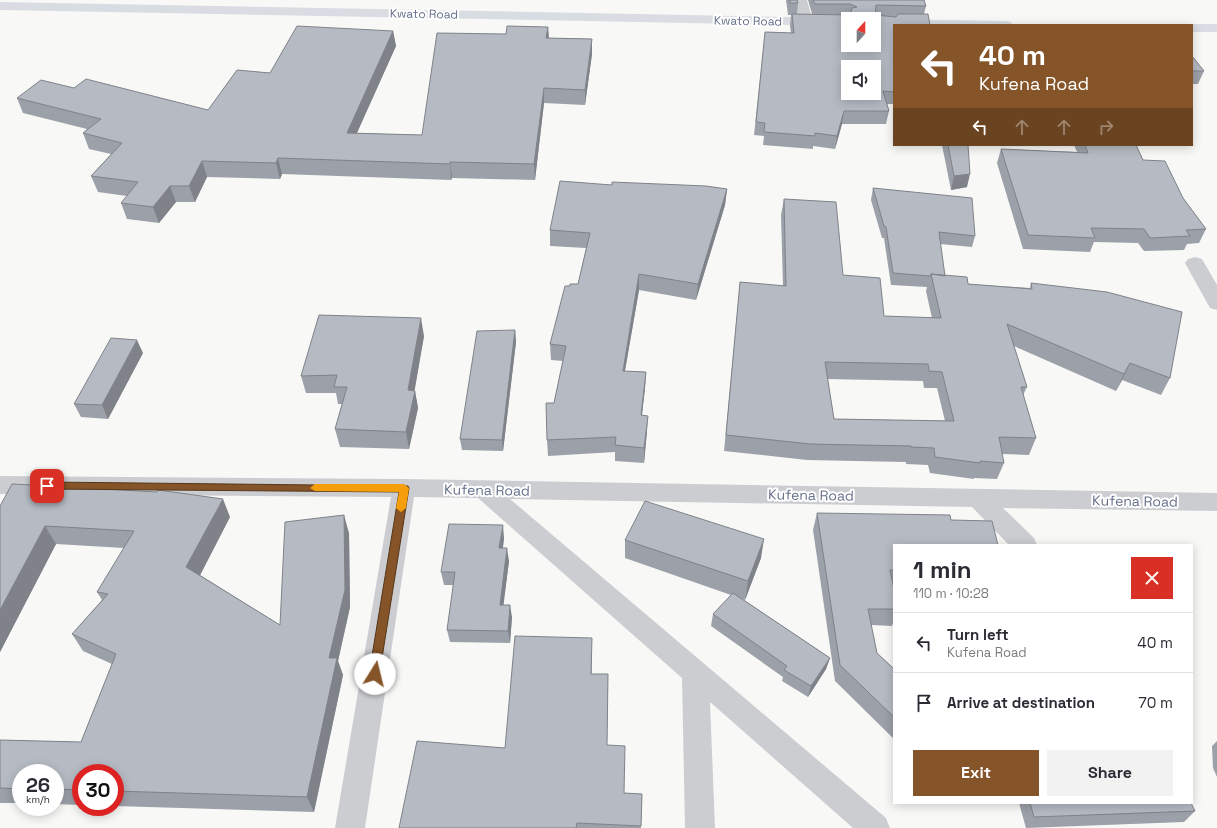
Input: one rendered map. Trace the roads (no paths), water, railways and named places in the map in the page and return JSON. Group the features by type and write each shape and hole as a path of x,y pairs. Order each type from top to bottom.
{"street":[{"path":"0,6 4,0"},
{"path":"800,0 806,22"},
{"name":"Kwato Road","path":"0,6 841,22"},
{"path":"881,23 940,24"},
{"path":"1193,28 1217,28"},
{"path":"1195,263 1217,303"},
{"name":"Kufena Road","path":"0,485 404,488 1217,502"},
{"path":"350,828 404,488"},
{"path":"484,490 876,828"},
{"path":"978,498 1024,544"},
{"path":"695,671 700,828"}]}
